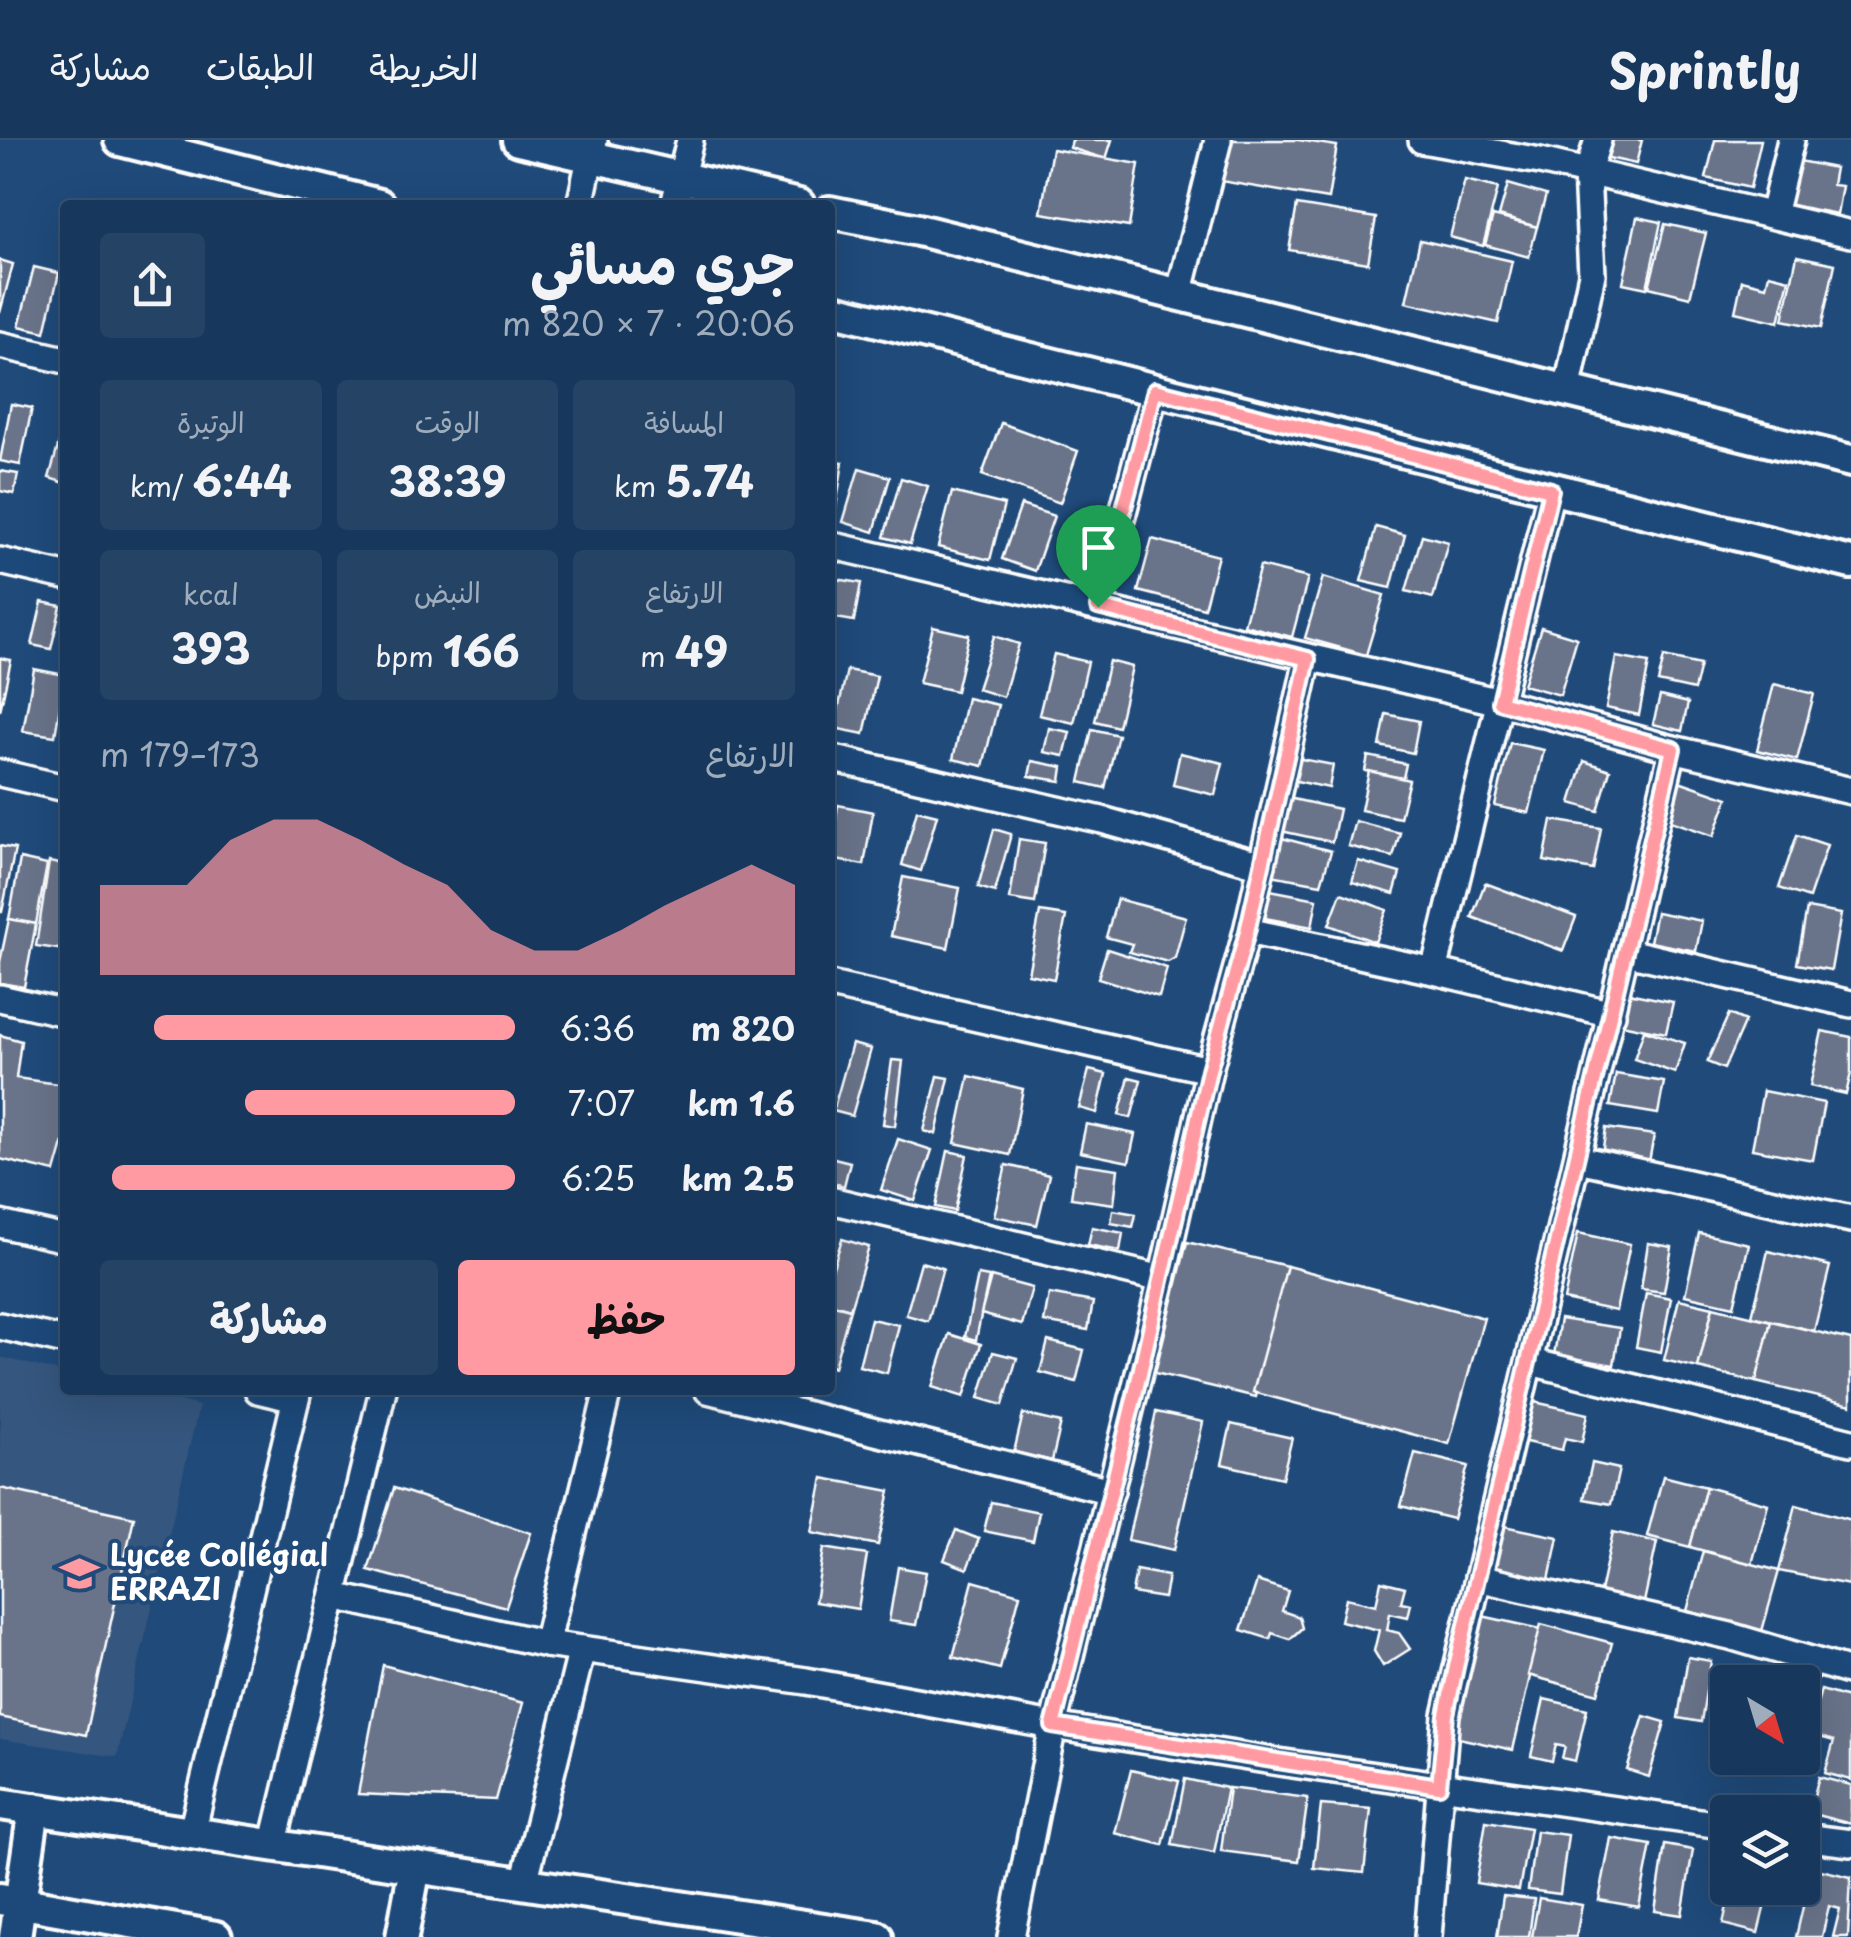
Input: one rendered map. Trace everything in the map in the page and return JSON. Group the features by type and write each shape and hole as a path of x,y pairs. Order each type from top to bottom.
{"street":[{"path":"120,140 360,200"},
{"path":"518,140 591,148 677,192 752,200"},
{"path":"677,192 690,140"},
{"path":"1179,295 1218,140"},
{"path":"1424,140 1540,161 1851,234"},
{"path":"1567,391 1592,274 1587,174 1598,140"},
{"path":"1772,215 1791,140"},
{"path":"581,200 591,148"},
{"path":"835,213 1851,462"},
{"path":"835,311 1851,563"},
{"path":"0,345 60,359"},
{"path":"1098,607 1155,390"},
{"path":"1434,970 1551,490"},
{"path":"835,546 1500,702 1673,749 1851,791"},
{"path":"0,561 60,575"},
{"path":"1011,1937 1053,1726 1209,1070 1247,932 1308,659"},
{"path":"1428,1937 1446,1715 1673,749"},
{"path":"835,759 1102,820 1262,865"},
{"path":"0,773 60,787"},
{"path":"1247,932 1434,970 1612,1014"},
{"path":"1627,952 1851,1004"},
{"path":"835,986 1209,1070"},
{"path":"0,998 60,1012"},
{"path":"1578,1159 1851,1219"},
{"path":"835,1201 1162,1279"},
{"path":"0,1224 60,1238"},
{"path":"0,1326 60,1340"},
{"path":"1531,1362 1851,1442"},
{"path":"192,1832 297,1395"},
{"path":"273,1846 383,1395"},
{"path":"546,1644 607,1395"},
{"path":"728,1395 1111,1492"},
{"path":"1478,1578 1730,1636 1851,1672"},
{"path":"334,1596 546,1644 806,1681 1053,1726 1439,1786 1710,1824"},
{"path":"524,1883 582,1649"},
{"path":"0,1804 877,1937"},
{"path":"15,1937 10,1900 34,1808"},
{"path":"1820,1839 1851,1843"},
{"path":"402,1937 415,1867"},
{"path":"10,1900 216,1937"}],"shaded area":[{"name":"Lycée Collégial ERRAZI","path":"0,1357 60,1372 60,1395 155,1395 199,1406 117,1757 0,1739"}],"building":[{"path":"1072,140 1112,140 1106,159 1070,148"},
{"path":"1222,140 1298,140 1337,146 1328,199 1215,180"},
{"path":"1608,140 1642,140 1636,164 1604,157"},
{"path":"1715,140 1761,140 1750,188 1706,178"},
{"path":"1052,149 1139,164 1129,227 1041,213"},
{"path":"1794,160 1835,168 1832,185 1842,186 1837,214 1785,204"},
{"path":"1465,180 1498,188 1483,246 1450,237"},
{"path":"1508,184 1546,195 1537,227 1499,216"},
{"path":"1297,205 1376,218 1368,263 1289,250"},
{"path":"1493,216 1537,227 1529,257 1485,245"},
{"path":"1637,217 1661,222 1647,288 1623,283"},
{"path":"1665,224 1706,233 1690,297 1649,287"},
{"path":"1420,240 1512,261 1498,323 1406,302"},
{"path":"1797,256 1835,264 1821,328 1783,320"},
{"path":"0,260 13,264 0,313"},
{"path":"34,267 59,273 45,332 19,326"},
{"path":"1769,274 1789,279 1779,322 1735,312 1742,280 1766,286"},
{"path":"11,404 32,408 20,465 0,461"},
{"path":"1001,423 1078,451 1060,503 982,475"},
{"path":"59,443 60,481 49,478"},
{"path":"835,461 843,462 835,514"},
{"path":"859,468 890,477 874,532 843,522"},
{"path":"0,471 18,474 14,494 0,491"},
{"path":"901,478 928,486 910,544 884,537"},
{"path":"952,492 1004,505 990,560 938,547"},
{"path":"1021,505 1054,516 1035,571 1002,559"},
{"path":"1376,527 1405,535 1391,588 1361,581"},
{"path":"1422,535 1448,542 1433,598 1406,591"},
{"path":"1152,539 1218,556 1204,608 1138,591"},
{"path":"1260,566 1308,578 1292,637 1244,625"},
{"path":"1323,577 1384,595 1366,655 1305,638"},
{"path":"835,579 861,583 854,621 835,618"},
{"path":"42,602 60,606 51,649 32,645"},
{"path":"933,627 969,635 956,691 919,683"},
{"path":"1541,627 1577,638 1560,695 1523,685"},
{"path":"994,636 1019,644 1003,697 977,689"},
{"path":"1054,654 1088,662 1074,723 1039,715"},
{"path":"1616,657 1649,663 1639,715 1606,708"},
{"path":"1664,657 1700,665 1694,690 1658,682"},
{"path":"0,658 11,660 0,711"},
{"path":"1109,661 1132,667 1118,727 1095,721"},
{"path":"34,669 60,674 55,736 23,731"},
{"path":"847,670 877,676 864,734 835,728"},
{"path":"1774,684 1814,694 1797,760 1757,750"},
{"path":"1660,696 1688,703 1682,731 1653,724"},
{"path":"967,698 998,705 983,766 953,759"},
{"path":"1386,714 1419,721 1413,753 1380,746"},
{"path":"1049,728 1070,732 1064,756 1044,752"},
{"path":"1092,729 1118,735 1105,788 1080,782"},
{"path":"1510,743 1544,750 1529,813 1495,806"},
{"path":"1180,753 1223,763 1215,795 1173,785"},
{"path":"1368,756 1406,764 1403,778 1365,771"},
{"path":"1291,757 1333,765 1329,788 1287,779"},
{"path":"1032,761 1063,767 1061,781 1029,776"},
{"path":"1584,761 1610,770 1598,811 1571,803"},
{"path":"1369,771 1409,780 1400,818 1361,810"},
{"path":"1679,781 1728,798 1714,836 1665,819"},
{"path":"1288,798 1339,809 1332,842 1281,831"},
{"path":"838,805 873,812 864,865 835,860"},
{"path":"917,810 937,815 921,871 902,865"},
{"path":"1552,820 1601,828 1593,870 1544,861"},
{"path":"1355,821 1400,833 1393,857 1348,846"},
{"path":"994,829 1011,834 995,892 978,887"},
{"path":"1797,835 1827,845 1809,898 1779,888"},
{"path":"1278,837 1331,851 1321,884 1271,875"},
{"path":"1019,839 1045,843 1035,903 1010,899"},
{"path":"0,846 15,849 2,912 0,912"},
{"path":"20,859 47,865 36,924 9,919"},
{"path":"1358,861 1400,873 1394,894 1352,882"},
{"path":"49,862 60,864 60,949 36,946"},
{"path":"903,877 960,888 948,948 891,936"},
{"path":"1485,883 1576,917 1563,951 1472,917"},
{"path":"1270,890 1317,899 1312,927 1265,918"},
{"path":"1341,893 1387,910 1375,942 1329,925"},
{"path":"1117,899 1186,917 1175,958 1168,962 1129,952 1132,944 1106,937"},
{"path":"1807,908 1841,914 1831,970 1797,964"},
{"path":"1040,912 1066,916 1054,979 1028,974"},
{"path":"1656,912 1702,921 1696,951 1650,942"},
{"path":"9,919 36,924 24,987 0,983"},
{"path":"1107,949 1167,968 1159,997 1098,978"},
{"path":"1628,993 1673,1002 1666,1033 1621,1024"},
{"path":"1729,1014 1745,1021 1724,1069 1707,1062"},
{"path":"1644,1030 1685,1043 1675,1073 1634,1059"},
{"path":"1822,1031 1851,1037 1851,1073 1846,1094 1810,1086"},
{"path":"0,1035 21,1041 16,1078 60,1084 60,1154 55,1172 0,1159"},
{"path":"852,1044 871,1049 852,1116 835,1112"},
{"path":"892,1060 903,1061 895,1126 883,1124"},
{"path":"1089,1070 1106,1074 1097,1113 1079,1108"},
{"path":"1616,1074 1664,1082 1658,1114 1610,1106"},
{"path":"938,1076 949,1078 936,1134 924,1131"},
{"path":"969,1076 1023,1089 1010,1155 955,1143"},
{"path":"1129,1077 1141,1080 1131,1118 1119,1115"},
{"path":"1763,1091 1824,1103 1813,1160 1752,1149"},
{"path":"1086,1124 1135,1134 1129,1162 1080,1152"},
{"path":"1606,1128 1654,1135 1649,1162 1602,1154"},
{"path":"898,1139 932,1150 915,1201 881,1190"},
{"path":"948,1151 967,1155 955,1211 936,1207"},
{"path":"835,1158 850,1162 844,1186 835,1183"},
{"path":"1076,1163 1118,1169 1114,1204 1071,1198"},
{"path":"1006,1165 1049,1175 1037,1225 994,1216"},
{"path":"1113,1210 1136,1214 1133,1227 1111,1223"},
{"path":"1092,1227 1123,1233 1120,1251 1088,1245"},
{"path":"1578,1233 1630,1244 1616,1311 1564,1300"},
{"path":"1699,1233 1749,1244 1734,1306 1685,1295"},
{"path":"842,1239 869,1247 850,1309 835,1304 835,1261"},
{"path":"1187,1242 1287,1266 1256,1397 1155,1373"},
{"path":"1648,1243 1672,1247 1664,1292 1641,1289"},
{"path":"1768,1251 1830,1266 1814,1331 1752,1316"},
{"path":"921,1262 943,1268 928,1321 906,1315"},
{"path":"1287,1266 1484,1318 1449,1444 1253,1392"},
{"path":"978,1275 989,1277 976,1340 965,1337"},
{"path":"991,1277 1032,1288 1022,1325 981,1314"},
{"path":"1646,1293 1671,1298 1661,1352 1636,1347"},
{"path":"1049,1294 1093,1302 1088,1330 1044,1322"},
{"path":"1679,1299 1713,1307 1698,1368 1664,1360"},
{"path":"835,1305 850,1309 835,1363"},
{"path":"1713,1307 1771,1321 1756,1382 1698,1368"},
{"path":"871,1319 899,1325 887,1373 859,1366"},
{"path":"1560,1319 1620,1328 1614,1365 1554,1355"},
{"path":"1771,1321 1851,1340 1851,1405 1756,1382"},
{"path":"949,1334 981,1344 964,1397 932,1387"},
{"path":"1048,1341 1084,1350 1076,1382 1040,1372"},
{"path":"993,1352 1017,1358 1003,1405 979,1398"},
{"path":"1530,1401 1588,1414 1582,1442 1565,1438 1562,1450 1517,1440"},
{"path":"1156,1412 1203,1422 1174,1550 1128,1540"},
{"path":"1023,1414 1061,1423 1052,1461 1014,1452"},
{"path":"1231,1424 1292,1438 1282,1478 1222,1464"},
{"path":"1415,1453 1468,1466 1453,1519 1401,1506"},
{"path":"1592,1463 1619,1469 1611,1504 1584,1499"},
{"path":"1663,1476 1706,1487 1690,1547 1647,1536"},
{"path":"823,1478 890,1491 878,1545 812,1532"},
{"path":"1706,1487 1768,1504 1752,1564 1690,1547"},
{"path":"0,1488 134,1517 86,1735 0,1717"},
{"path":"394,1488 531,1533 506,1607 368,1570"},
{"path":"991,1502 1039,1512 1033,1541 984,1531"},
{"path":"1796,1505 1851,1520 1849,1585 1779,1571"},
{"path":"1500,1525 1558,1537 1549,1580 1490,1568"},
{"path":"956,1530 979,1539 967,1569 944,1560"},
{"path":"1613,1532 1657,1542 1644,1602 1600,1592"},
{"path":"824,1548 867,1555 858,1609 815,1602"},
{"path":"1703,1551 1779,1571 1762,1631 1687,1611"},
{"path":"898,1567 926,1572 916,1625 889,1621"},
{"path":"1136,1570 1168,1576 1164,1598 1132,1593"},
{"path":"973,1581 1020,1594 1000,1669 953,1657"},
{"path":"1257,1581 1288,1591 1282,1611 1299,1617 1302,1628 1290,1639 1272,1633 1270,1639 1241,1630"},
{"path":"1381,1581 1405,1587 1401,1602 1411,1604 1408,1617 1390,1613 1387,1630 1399,1633 1410,1649 1383,1666 1374,1651 1379,1630 1341,1621 1346,1598 1376,1605"},
{"path":"1473,1614 1541,1629 1513,1750 1445,1735"},
{"path":"1541,1624 1612,1643 1598,1694 1528,1675"},
{"path":"1688,1657 1711,1661 1701,1722 1678,1718"},
{"path":"383,1665 523,1703 496,1800 358,1794"},
{"path":"1821,1690 1851,1699 1851,1780 1825,1773 1834,1741 1820,1737"},
{"path":"1544,1699 1587,1709 1575,1761 1562,1758 1565,1747 1556,1745 1552,1761 1531,1756"},
{"path":"1644,1716 1665,1722 1649,1777 1627,1770"},
{"path":"1131,1770 1179,1781 1163,1845 1115,1833"},
{"path":"1819,1777 1851,1785 1851,1824 1820,1816 1820,1795 1814,1795"},
{"path":"1185,1779 1227,1788 1214,1853 1172,1845"},
{"path":"1229,1788 1308,1798 1299,1861 1221,1851"},
{"path":"1321,1805 1371,1809 1364,1873 1314,1868"},
{"path":"1486,1821 1530,1828 1519,1890 1476,1883"},
{"path":"1536,1831 1568,1835 1560,1894 1528,1890"},
{"path":"1611,1838 1651,1845 1639,1907 1599,1900"},
{"path":"1665,1845 1693,1850 1682,1915 1655,1911"},
{"path":"1820,1870 1851,1877 1848,1937 1833,1937 1840,1909 1829,1906 1822,1937 1796,1937 1803,1905 1820,1905"},
{"path":"1503,1896 1534,1899 1529,1937 1497,1937"},
{"path":"1539,1898 1582,1905 1576,1937 1532,1937"},
{"path":"1727,1905 1765,1905 1758,1933 1723,1924"}],"place":[{"name":"Lycée Collégial ERRAZI","path":"80,1573"}],"route":[{"path":"1155,390 1551,490 1500,702 1673,749 1456,1667 1446,1715 1439,1786 1053,1726 1134,1399 1209,1070 1247,932 1308,659 1098,607 1155,390"}]}
